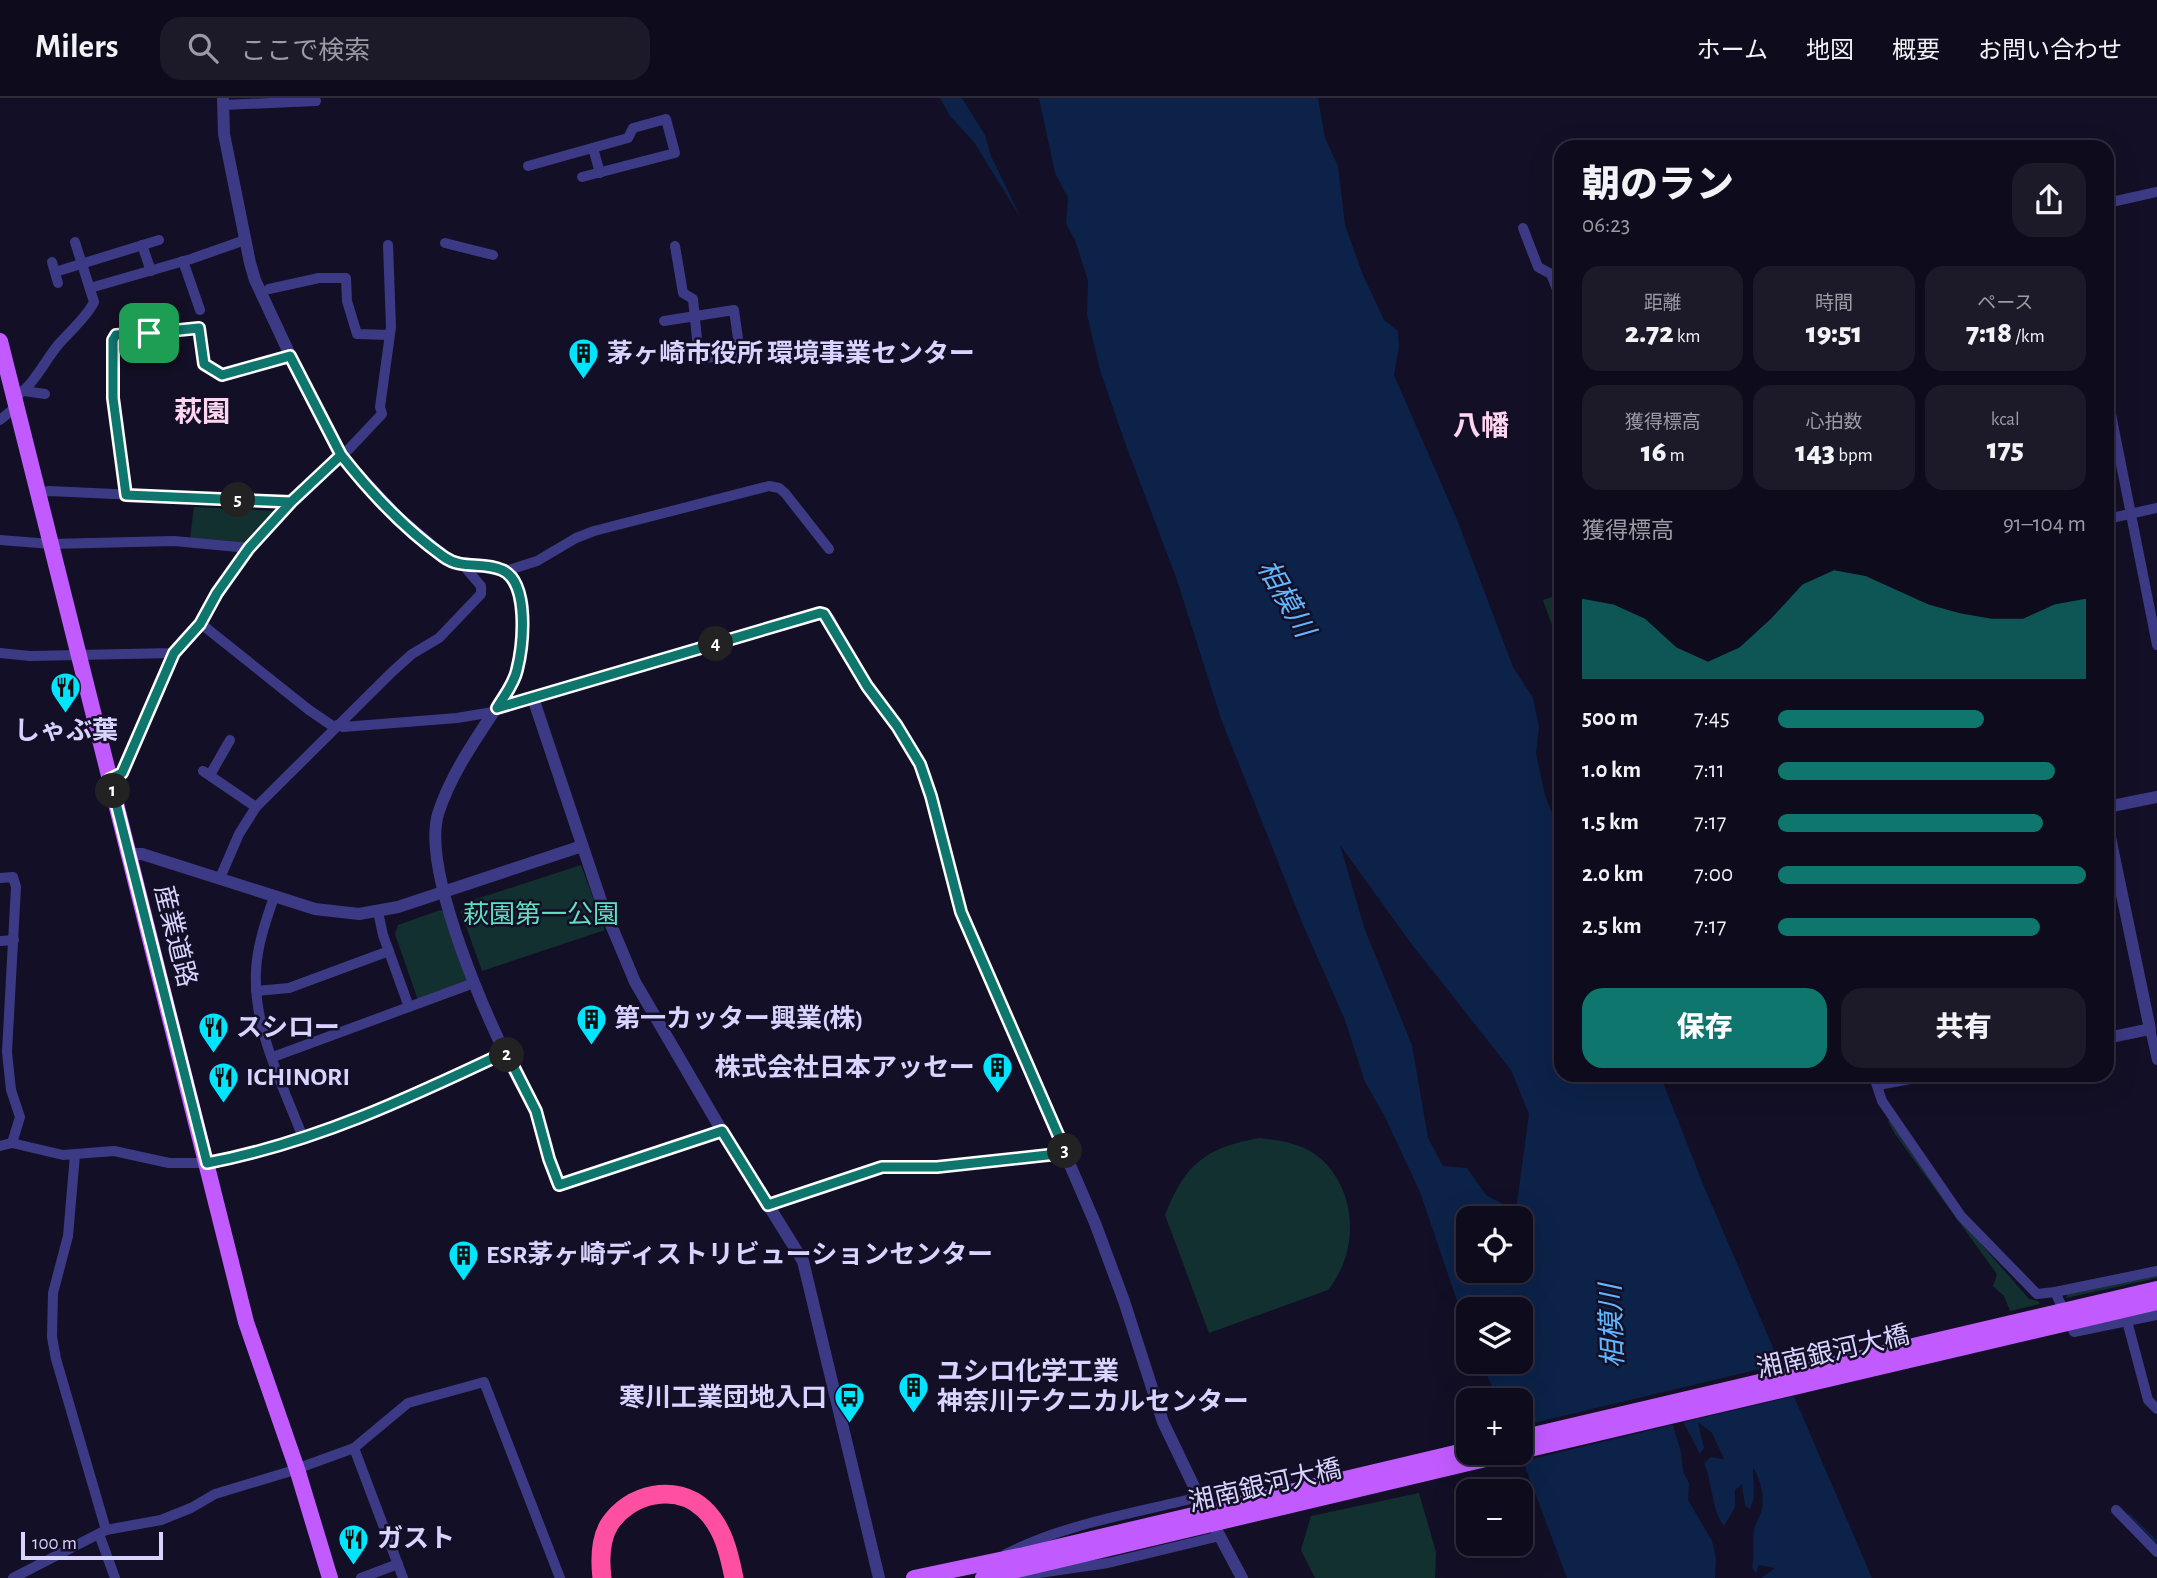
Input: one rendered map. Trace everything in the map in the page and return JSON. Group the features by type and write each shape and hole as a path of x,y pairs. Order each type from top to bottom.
{"highway":[{"path":"602,1578 602,1547 608,1526 631,1503 657,1494 682,1496 705,1510 725,1542 734,1578"},
{"path":"611,1578 611,1552 617,1532 631,1516 643,1508 659,1503 690,1510 705,1525 715,1543 725,1578"}],"main road":[{"name":"産業道路","path":"0,341 18,398 51,544 249,1333 298,1469 330,1578"},
{"name":"湘南銀河大橋","path":"1533,1435 2157,1289"},
{"name":"湘南銀河大橋","path":"1533,1448 2157,1302"},
{"name":"湘南銀河大橋","path":"1025,1562 1456,1453"},
{"name":"湘南銀河大橋","path":"1025,1562 1457,1465"},
{"path":"914,1578 984,1573 1025,1562"}],"street":[{"path":"316,101 223,102 224,134 245,240 255,280 290,356 341,455 372,491 423,540 446,558 463,565 488,566 506,571 537,561 576,538 606,527 769,486 779,488 785,493 829,549"},
{"path":"528,166 628,138 633,128 666,119 675,153 583,177"},
{"path":"593,148 600,173"},
{"path":"2114,201 2157,192"},
{"path":"1523,228 1538,267 1550,274 1554,283"},
{"path":"55,272 159,240"},
{"path":"90,288 245,240"},
{"path":"0,420 94,302 75,242"},
{"path":"445,243 493,255"},
{"path":"142,245 151,271"},
{"path":"110,779 122,773 174,653 200,624 217,593 249,548 291,502 382,414 380,407 391,299 388,245"},
{"path":"664,321 694,316 734,310 740,353 699,359 694,316 692,299 683,293 675,246"},
{"path":"183,261 200,310"},
{"path":"269,289 319,278 346,278 347,301 357,334 389,335"},
{"path":"126,495 113,398 113,340 116,335 199,328 204,364 222,375 290,356"},
{"path":"18,398 45,394"},
{"path":"2114,431 2157,645"},
{"path":"39,493 49,491 291,502"},
{"path":"2114,517 2157,508"},
{"path":"0,540 51,544 174,541 249,548"},
{"path":"220,878 239,834 256,807 335,726 412,654 439,638 481,594 481,586 463,565"},
{"path":"506,571 521,597 523,613 517,670 512,684 448,788 438,816 434,843 444,892 474,983 536,1111 559,1185 722,1131"},
{"path":"200,624 309,710 335,726 343,727 444,719 495,710 824,614 867,686 897,726 920,764 961,912 1095,1223 1124,1301 1163,1422 1242,1578"},
{"path":"0,653 30,656 174,653"},
{"path":"533,698 582,846 616,940 635,982 722,1131 803,1261 879,1578"},
{"path":"230,740 206,773 256,807"},
{"path":"2114,806 2157,797"},
{"path":"130,854 142,855 220,878 315,909 359,914 378,912 444,892 582,846"},
{"path":"2114,857 2157,1060"},
{"path":"0,878 13,877 16,881 15,940 7,1052 11,1090 20,1118 12,1143"},
{"path":"274,897 259,948 256,991 262,1029 303,1138"},
{"path":"378,912 409,1007"},
{"path":"0,941 15,940"},
{"path":"256,991 289,988 389,951"},
{"path":"273,1057 474,983"},
{"path":"2114,1037 2150,1029"},
{"path":"0,1146 12,1143 53,1154 75,1155 114,1150 169,1163 207,1163 271,1149 354,1121 506,1052"},
{"path":"1877,1082 1882,1101 1961,1216 2037,1294 2157,1271"},
{"path":"768,1205 882,1167 937,1167 1066,1153"},
{"path":"75,1155 68,1237 53,1293 52,1337 55,1359 116,1578"},
{"path":"2055,1292 2074,1332 2157,1315"},
{"path":"2127,1321 2148,1400 2157,1409"},
{"path":"13,1578 33,1574 103,1532 161,1520 191,1508 215,1494 298,1469 354,1448 408,1403 484,1382 560,1578"},
{"path":"354,1448 403,1578"},
{"path":"984,1573 1021,1546 1199,1497"},
{"path":"2116,1510 2157,1552"},
{"path":"984,1573 1035,1575 1108,1563 1220,1536"},
{"path":"361,1578 398,1564"}],"green space":[{"path":"194,507 275,511 276,514 251,542 243,545 190,539"},
{"path":"1554,596 1554,631 1543,600"},
{"name":"萩園第一公園","path":"581,865 605,930 482,971 461,912 467,902"},
{"path":"440,910 446,912 470,983 419,1003 395,934 398,925"},
{"path":"1890,1120 1968,1229 2029,1299 2040,1304 2010,1311 2004,1296 1993,1286 1997,1275 1994,1270 1895,1134 1888,1121"},
{"path":"1259,1138 1307,1149 1333,1172 1342,1188 1350,1222 1345,1258 1328,1290 1209,1333 1165,1215 1181,1183 1199,1161 1224,1147"},
{"path":"2157,1275 2157,1278 2066,1298 2068,1293"},
{"path":"1419,1493 1436,1552 1435,1578 1315,1578 1301,1550 1311,1516"}],"water":[{"path":"940,98 962,98 985,135 991,156 1022,220 974,142 950,116"},
{"name":"相模川","path":"1039,98 1318,98 1325,138 1338,166 1345,225 1363,275 1384,320 1398,331 1399,347 1394,375 1458,522 1513,667 1533,698 1539,727 1536,753 1545,795 1554,818 1554,1082 1663,1082 1705,1189 1872,1578 1761,1578 1775,1568 1759,1565 1756,1573 1752,1568 1754,1530 1763,1503 1756,1473 1753,1468 1754,1498 1750,1509 1745,1506 1742,1484 1735,1490 1735,1507 1724,1526 1717,1512 1704,1463 1711,1457 1724,1459 1712,1433 1698,1422 1704,1448 1700,1454 1677,1410 1667,1406 1681,1452 1683,1471 1689,1483 1688,1500 1712,1541 1716,1558 1715,1578 1567,1578 1533,1488 1533,1479 1530,1479 1525,1465 1533,1465 1533,1388 1493,1388 1486,1374 1533,1374 1533,1297 1456,1298 1420,1192 1384,1115 1365,1082 1345,1020 1304,927 1221,719 1177,580 1100,370 1087,314 1088,281 1075,240 1066,224 1068,198 1055,173","holes":["1340,845 1410,942 1511,1070 1529,1114 1517,1206 1533,1206 1533,1283 1456,1283 1456,1206 1508,1206 1487,1196 1467,1168 1443,1166 1428,1138 1412,1045 1365,930"]}],"pier":[{"path":"1785,1363 1799,1395 1680,1423 1673,1412 1676,1424 1533,1459 1533,1423"}],"waterway":[{"path":"2129,1515 2157,1542"}],"place":[{"name":"茅ヶ崎市役所 環境事業センター","path":"584,381"},
{"name":"しゃぶ葉","path":"66,715"},
{"name":"第一カッター興業(株)","path":"591,1046"},
{"name":"スシロー","path":"213,1055"},
{"name":"株式会社日本アッセー","path":"998,1095"},
{"name":"ICHINORI","path":"223,1104"},
{"name":"ESR茅ヶ崎ディストリビューションセンター","path":"463,1282"},
{"name":"ユシロ化学工業 神奈川テクニカルセンター","path":"914,1414"},
{"name":"寒川工業団地入口","path":"850,1425"},
{"name":"ガスト","path":"354,1566"}],"district":[{"name":"萩園","path":"202,413"},
{"name":"八幡","path":"1481,427"}],"route":[{"path":"149,333 116,335 113,340 113,398 126,495 291,502 330,464 341,455 398,517 446,558 463,565 498,568 506,571 512,580 523,604 517,670 497,708 824,614 867,686 897,726 920,764 940,828 961,912 1066,1153 937,1167 882,1167 768,1205 722,1131 559,1185 536,1111 506,1052 354,1121 271,1149 207,1163 110,779 122,773 174,653 200,624 217,593 249,548 291,502 341,455 290,356 222,375 204,364 199,328 149,333"}]}
